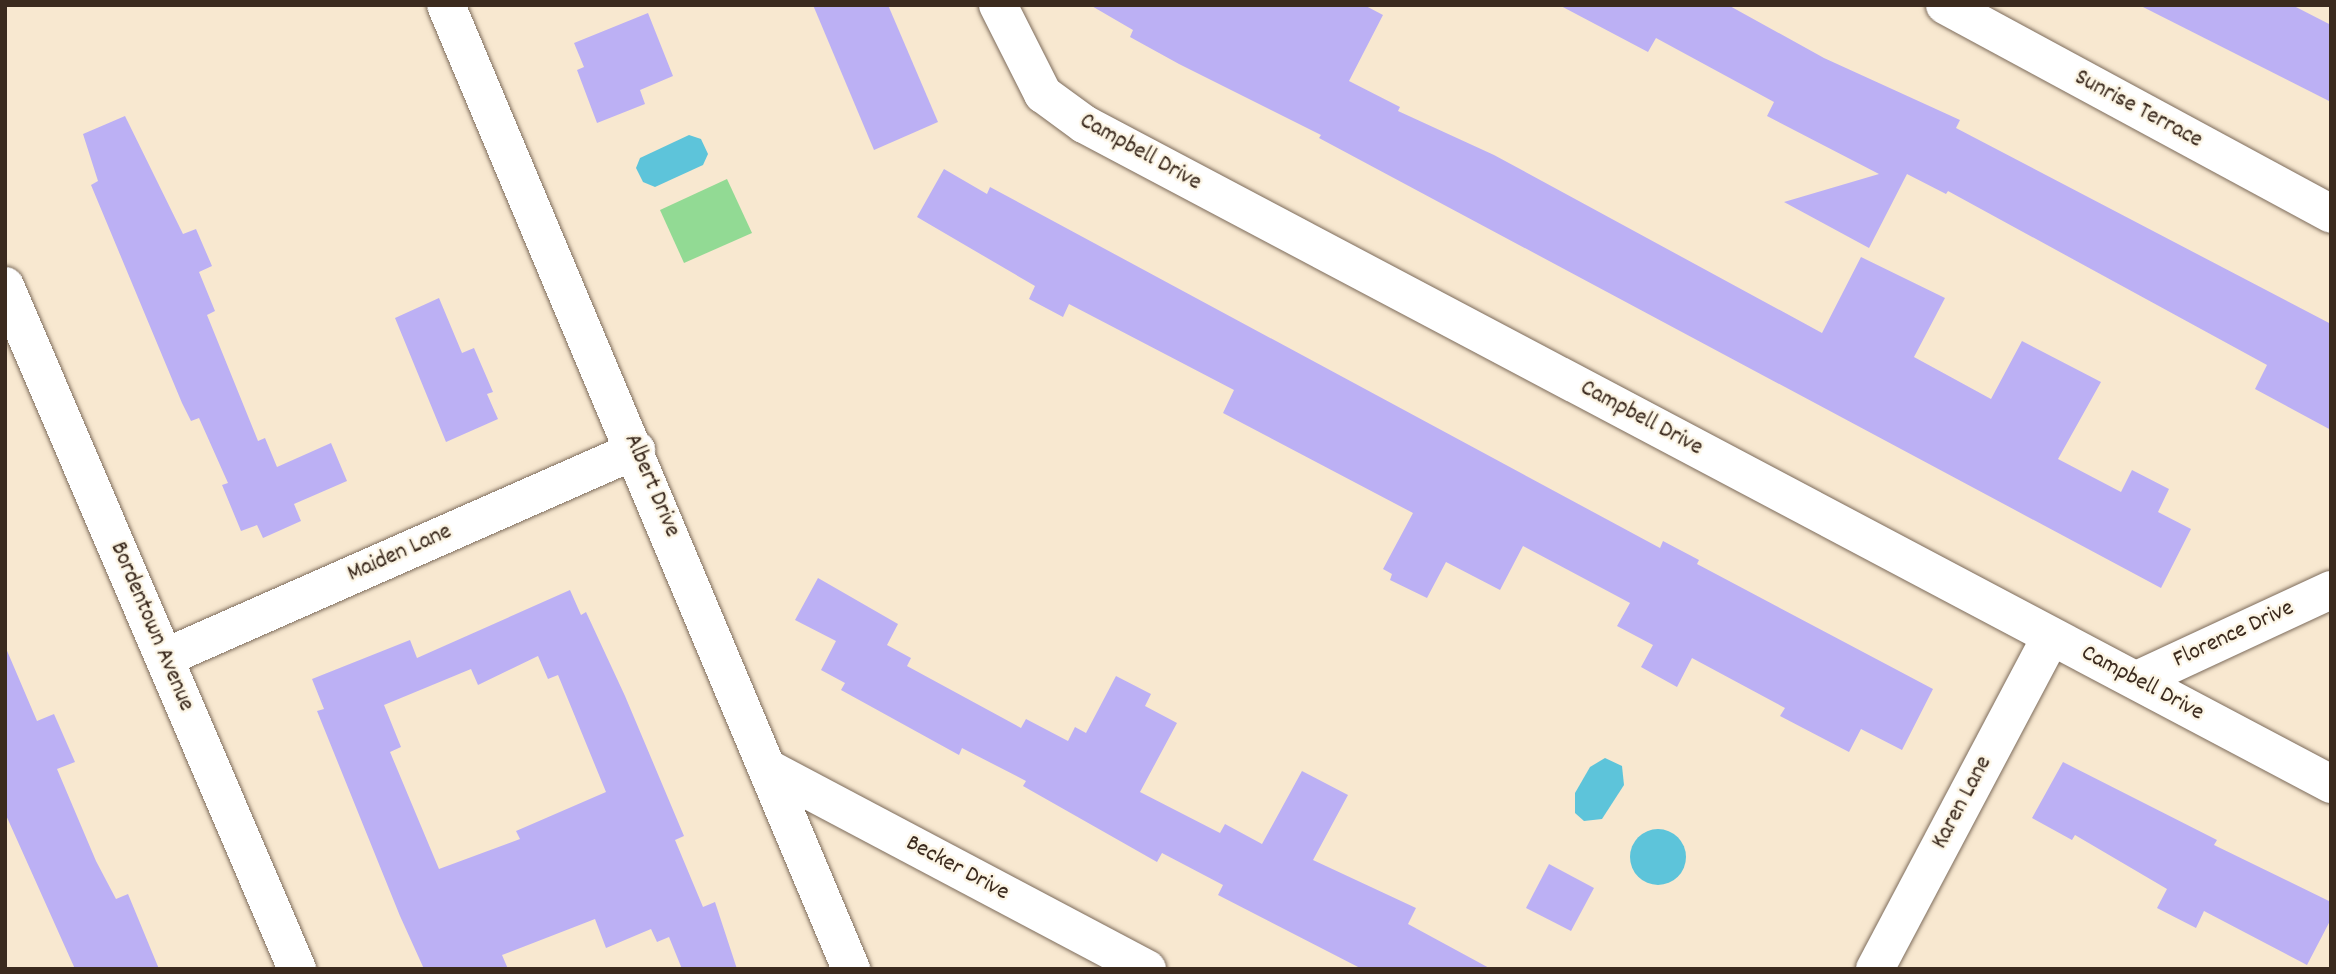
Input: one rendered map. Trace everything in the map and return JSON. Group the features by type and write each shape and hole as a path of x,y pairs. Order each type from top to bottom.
{"street":[{"name":"Albert Drive","path":"446,5 636,450 851,969"},
{"name":"Campbell Drive","path":"998,5 1043,94 1084,124 2331,784"},
{"name":"Sunrise Terrace","path":"1945,5 2331,214"},
{"name":"Bordentown Avenue","path":"5,286 297,969"},
{"name":"Maiden Lane","path":"164,658 636,450"},
{"name":"Florence Drive","path":"2137,680 2331,590"},
{"name":"Karen Lane","path":"1875,969 2051,637"},
{"name":"Becker Drive","path":"767,768 1147,969"}],"green space":[{"path":"727,179 752,233 684,263 660,210"}],"water":[{"path":"689,135 701,139 708,154 703,165 655,187 643,182 636,168 640,158"},
{"path":"1605,758 1622,766 1624,785 1602,819 1584,821 1575,813 1575,793 1590,767"},
{"path":"1652,829 1664,829 1674,833 1682,841 1686,857 1682,873 1674,881 1664,885 1652,885 1642,881 1634,873 1630,863 1630,851 1634,841 1642,833"}],"building":[{"path":"813,5 888,5 938,122 874,150"},
{"path":"1090,5 1364,5 1383,15 1349,81 1400,107 1398,111 1494,155 1822,333 1861,257 1945,298 1914,357 1991,399 2022,341 2101,382 2058,459 2121,492 2132,470 2169,489 2158,512 2191,529 2161,588 1319,138 1321,135 1179,64 1130,37 1133,30"},
{"path":"1559,5 1728,5 1824,58 1960,120 1956,128 2331,324 2331,430 2255,389 2267,365 1948,191 1946,194 1907,174 1869,248 1784,202 1879,174 1767,116 1774,102 1656,38 1648,52"},
{"path":"2139,5 2292,5 2331,25 2331,102"},
{"path":"648,13 673,76 640,90 645,104 597,123 577,70 584,67 574,43"},
{"path":"125,116 183,234 196,229 212,266 199,272 215,311 207,315 258,441 265,438 277,467 331,443 347,481 294,504 301,521 263,538 257,525 241,531 222,485 228,483 199,418 191,421 182,403 91,185 98,181 83,134"},
{"path":"944,169 987,194 990,187 1660,548 1663,541 1699,560 1697,564 1933,689 1902,750 1861,729 1849,752 1780,716 1785,708 1692,658 1677,687 1641,667 1653,645 1617,626 1630,603 1523,546 1500,590 1446,562 1427,598 1390,580 1392,574 1383,569 1413,513 1223,413 1234,390 1069,304 1063,317 1029,299 1035,286 917,217"},
{"path":"439,298 462,353 474,348 493,392 487,394 498,419 446,442 395,318"},
{"path":"818,578 898,624 887,645 911,658 907,666 1021,728 1026,719 1068,741 1075,727 1086,733 1116,676 1151,694 1145,706 1177,723 1140,792 1220,833 1225,824 1262,844 1302,771 1348,795 1313,860 1416,908 1408,924 1491,969 1362,969 1218,895 1223,885 1162,853 1157,862 1023,786 1026,781 962,748 959,755 841,690 845,683 821,670 836,641 795,620"},
{"path":"570,590 581,615 586,612 625,696 684,836 675,840 703,907 715,902 737,969 682,969 669,937 657,942 651,929 606,948 595,919 502,955 508,969 424,969 317,711 324,709 312,679 410,640 417,658","holes":["538,656 548,679 558,675 606,792 516,831 520,839 439,869 390,752 401,747 384,705 471,669 478,685"]},
{"path":"5,646 37,721 54,714 75,762 57,769 96,861 116,899 128,894 159,969 75,969 5,813"},
{"path":"2063,762 2217,840 2214,845 2331,902 2331,919 2307,965 2204,911 2196,928 2157,908 2167,889 2075,835 2072,840 2032,818"},
{"path":"1549,864 1594,888 1571,931 1526,908"}]}
